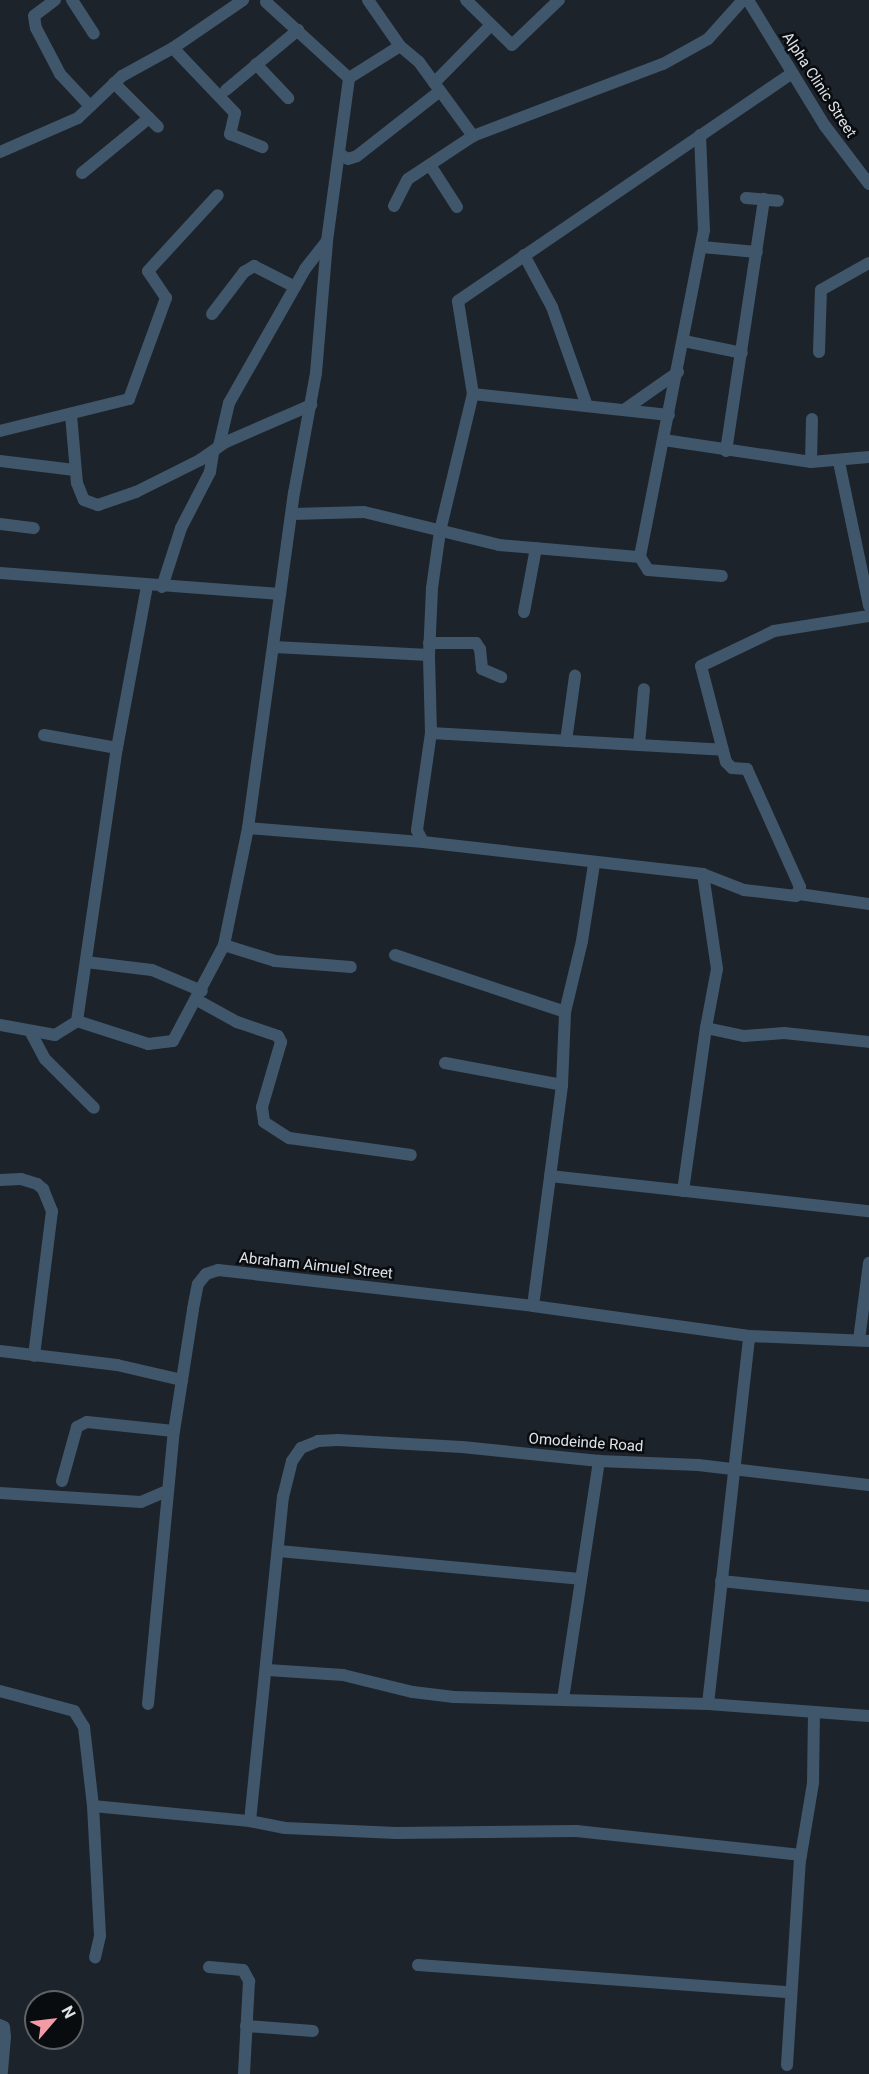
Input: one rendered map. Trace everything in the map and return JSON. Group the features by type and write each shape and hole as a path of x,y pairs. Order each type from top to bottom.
{"street":[{"path":"55,0 34,16 36,28 60,74 90,106"},
{"path":"72,0 94,34"},
{"path":"0,152 78,117 114,83 173,48 243,0"},
{"path":"369,0 400,46 412,53 473,136"},
{"path":"467,0 490,26 512,45 559,0"},
{"path":"394,206 404,184 473,136 663,64 708,39 743,0"},
{"name":"Alpha Clinic Street","path":"748,0 825,126 869,184"},
{"path":"266,2 349,78"},
{"path":"339,154 348,159 357,156 437,87 490,26"},
{"path":"226,90 298,30"},
{"path":"349,78 400,46"},
{"path":"173,48 235,113 230,134 263,147"},
{"path":"256,64 288,98"},
{"path":"423,842 417,830 432,733 429,649 440,531 472,394 458,301 792,73"},
{"path":"77,1021 148,1044 164,1045 173,1041 200,996 224,945 248,828 280,594 311,405 327,241 349,78"},
{"path":"82,173 153,122 114,83"},
{"path":"700,135 702,247 640,557 648,570 722,576"},
{"path":"430,165 457,207"},
{"path":"0,431 122,402 131,396 165,298 148,271 218,195"},
{"path":"746,198 778,201"},
{"path":"726,451 764,200"},
{"path":"162,586 181,528 210,472 229,403 295,287 327,241"},
{"path":"702,247 757,252"},
{"path":"524,255 552,307 587,406"},
{"path":"819,352 821,290 869,263"},
{"path":"212,314 244,272 254,266 295,287"},
{"path":"684,341 742,354"},
{"path":"624,410 678,372"},
{"path":"472,394 669,415"},
{"path":"71,415 75,470 84,500 98,505 136,492 216,449 311,405"},
{"path":"811,462 812,418"},
{"path":"664,440 811,462 839,462 869,457"},
{"path":"0,461 75,470"},
{"path":"839,462 868,600"},
{"path":"293,513 364,512 500,545 640,557"},
{"path":"0,524 34,528"},
{"path":"524,612 536,548"},
{"path":"0,573 147,586 280,594"},
{"path":"0,1024 55,1035 77,1021 117,748 147,586"},
{"path":"799,894 800,887 747,769 728,766 701,674 704,663 774,631 869,616"},
{"path":"274,647 429,649 476,643 480,649 482,669 501,677"},
{"path":"566,741 575,676"},
{"path":"639,745 644,689"},
{"path":"432,733 723,750"},
{"path":"44,735 117,748"},
{"path":"248,828 423,842 594,864 703,874 744,890 799,894 869,904"},
{"path":"533,1306 562,1085 566,1012 582,941 594,864"},
{"path":"683,1191 706,1028 717,969 703,874"},
{"path":"224,945 275,961 351,967"},
{"path":"395,955 566,1012"},
{"path":"86,962 152,970 200,996 237,1022 278,1036 281,1042 262,1107 264,1122 289,1138 411,1155"},
{"path":"706,1028 744,1036 784,1034 869,1042"},
{"path":"30,1031 45,1059 94,1108"},
{"path":"445,1064 562,1085"},
{"path":"550,1176 869,1211"},
{"path":"0,1180 21,1179 37,1184 44,1189 52,1210 34,1356"},
{"path":"864,1341 869,1263"},
{"name":"Abraham Aimuel Street","path":"148,1704 174,1431 198,1284 206,1274 218,1270 533,1306 749,1336 864,1341"},
{"path":"708,1704 749,1336"},
{"path":"0,1351 117,1365 182,1380"},
{"path":"62,1481 77,1427 87,1422 174,1431"},
{"name":"Omodeinde Road","path":"279,1551 283,1497 292,1461 301,1448 318,1441 375,1441 599,1461 733,1469 869,1485"},
{"path":"563,1699 599,1461"},
{"path":"2,1495 141,1502 167,1491"},
{"path":"250,1821 261,1698 268,1670 279,1551 580,1579"},
{"path":"722,1581 869,1596"},
{"path":"268,1670 343,1675 413,1692 454,1697 708,1704 869,1716"},
{"path":"0,1691 74,1711 84,1727 93,1806 100,1936 95,1957"},
{"path":"787,2065 789,1992 801,1855 813,1783 814,1712"},
{"path":"93,1806 250,1821 285,1828 396,1833 576,1831 801,1855"},
{"path":"418,1965 789,1992"},
{"path":"209,1967 243,1970 247,1975 244,2074"},
{"path":"0,2025 4,2027 5,2037 2,2074"},
{"path":"246,2026 313,2031"}]}
